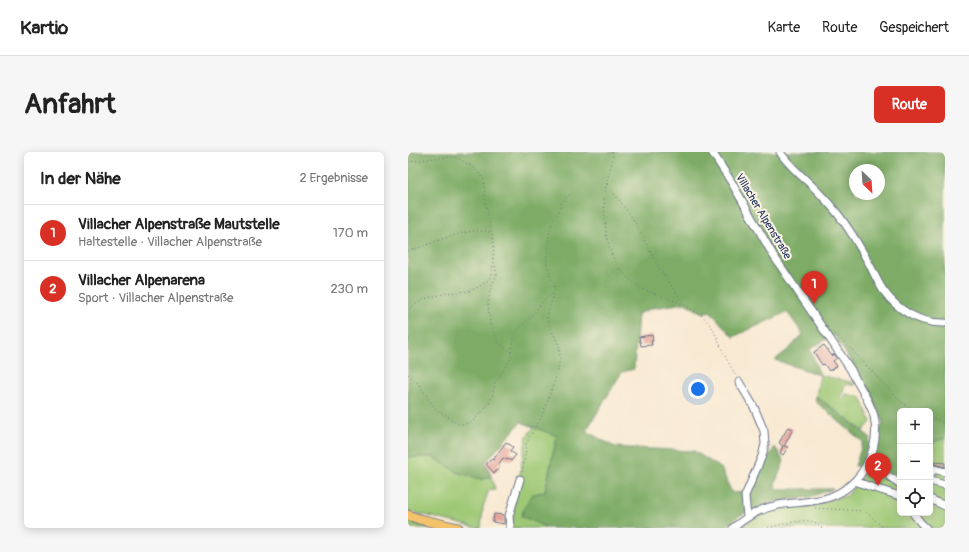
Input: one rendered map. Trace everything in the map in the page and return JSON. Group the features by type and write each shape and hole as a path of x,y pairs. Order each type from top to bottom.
{"main road":[{"path":"408,515 458,528"}],"street":[{"name":"Villacher Alpenstraße","path":"712,152 732,183 769,248 830,338 866,395 873,415 875,430 875,438 871,456 863,472 848,488 828,498 778,505 761,510 747,517 732,528"},
{"path":"780,152 789,164 822,196 847,225 876,278 892,301 911,315 933,322 945,323"},
{"path":"739,382 754,407 764,431 765,444 762,456 745,496 747,517"},
{"path":"933,470 945,472"},
{"path":"890,478 897,482"},
{"path":"510,528 509,516 520,479"},
{"path":"855,481 897,495"},
{"path":"933,482 945,485"},
{"path":"933,500 945,506"},
{"path":"918,525 926,528"}],"path":[{"path":"612,152 612,162 604,198 606,234 611,253 618,267 630,280 643,289 685,305 702,316 713,329 739,382"},
{"path":"408,162 454,157 473,167 484,179 485,201 494,244 492,271 487,281 477,288 469,291 447,293 424,299 408,311"},
{"path":"607,183 633,219 657,264 685,305"},
{"path":"520,479 528,438 542,416 558,370 560,357 559,345 548,323 547,317 554,292 554,283 550,276 546,260 549,243 548,239 552,222 559,211 562,202 573,193"},
{"path":"408,250 419,248 451,236 475,231 491,232"},
{"path":"493,259 497,274 490,290 488,305 490,324 498,342 511,352"},
{"path":"408,374 418,383 436,410 457,424 465,424 474,420 488,405 492,397 495,383 512,357 511,352 516,331 530,318 544,300 554,292"},
{"path":"832,332 849,347 896,397 910,408"},
{"path":"933,418 945,424"},
{"path":"807,502 816,508 865,511 884,528"},
{"path":"768,528 806,520 814,522 822,528"}],"green space":[{"path":"408,152 945,152 945,438 933,444 933,408 897,408 897,474 871,465 883,421 862,379 834,335 810,349 820,375 775,360 790,348 803,334 787,312 733,337 710,311 702,313 685,303 652,308 638,314 634,369 622,372 586,431 615,447 694,451 721,468 732,493 744,492 775,447 784,461 775,484 777,489 833,489 810,497 774,502 740,515 725,528 553,528 543,526 521,516 531,495 545,491 557,436 521,422 485,463 492,477 481,479 459,473 433,457 408,457"},
{"path":"820,375 851,382 855,385 849,384 844,386 840,397 843,399 846,394 861,397 871,422 863,431 816,396"},
{"path":"816,396 870,437 869,445 860,466 855,466 863,442 815,401"},
{"path":"534,427 557,436 545,491 543,526 553,528 513,528 512,516 527,436"},
{"path":"945,438 945,528 740,528 755,518 767,513 847,496 871,465 897,474 897,516 933,516 933,444"},
{"path":"408,457 433,457 459,473 481,479 492,477 495,489 489,490 483,507 481,528 408,511"},
{"path":"408,520 432,528 408,528"}],"building":[{"path":"652,335 652,345 641,346 639,337"},
{"path":"824,345 832,356 834,354 837,358 833,361 837,366 829,371 824,364 822,365 814,352"},
{"path":"788,427 793,429 784,446 788,447 783,455 780,453 783,446 779,443"},
{"path":"506,442 513,447 510,451 516,455 511,461 503,458 498,465 500,468 494,473 486,464 492,459 493,460"},
{"path":"934,462 945,463 945,467 934,464"},
{"path":"494,514 504,515 504,524 493,522"}],"place":[{"name":"Villacher Alpenstraße Mautstelle","path":"814,304"},
{"name":"Villacher Alpenarena","path":"878,486"}]}
